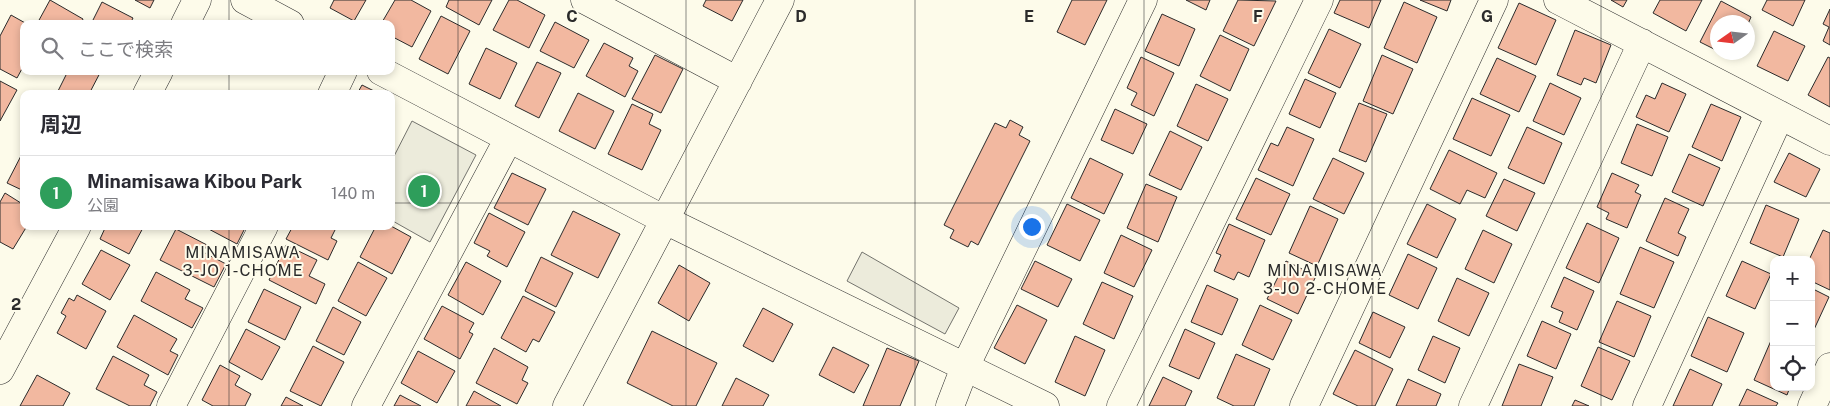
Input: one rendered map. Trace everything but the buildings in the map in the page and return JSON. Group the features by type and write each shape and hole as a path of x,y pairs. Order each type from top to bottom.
{"street":[{"path":"187,20 197,0"},
{"path":"245,0 282,20"},
{"path":"585,0 738,81"},
{"path":"566,406 780,0"},
{"path":"950,406 965,367 1143,0"},
{"path":"1121,406 1318,0"},
{"path":"1304,406 1494,0"},
{"path":"1558,0 1830,141"},
{"path":"1473,406 1642,43"},
{"path":"149,90 157,75"},
{"path":"334,90 341,75"},
{"path":"389,75 665,220 1045,406"},
{"path":"1647,406 1780,115"},
{"path":"366,406 509,138"},
{"path":"0,370 74,230"},
{"path":"171,406 262,230"},
{"path":"1812,406 1830,367"}],"shaded area":[{"path":"412,121 476,155 430,242 395,222 395,154"},
{"path":"862,252 959,308 945,334 847,281"}],"place":[{"name":"Minamisawa Kibou Park","path":"424,191"}],"district":[{"name":"MINAMISAWA 3-JO 1-CHOME","path":"243,261"},
{"name":"MINAMISAWA 3-JO 2-CHOME","path":"1325,279"}]}
